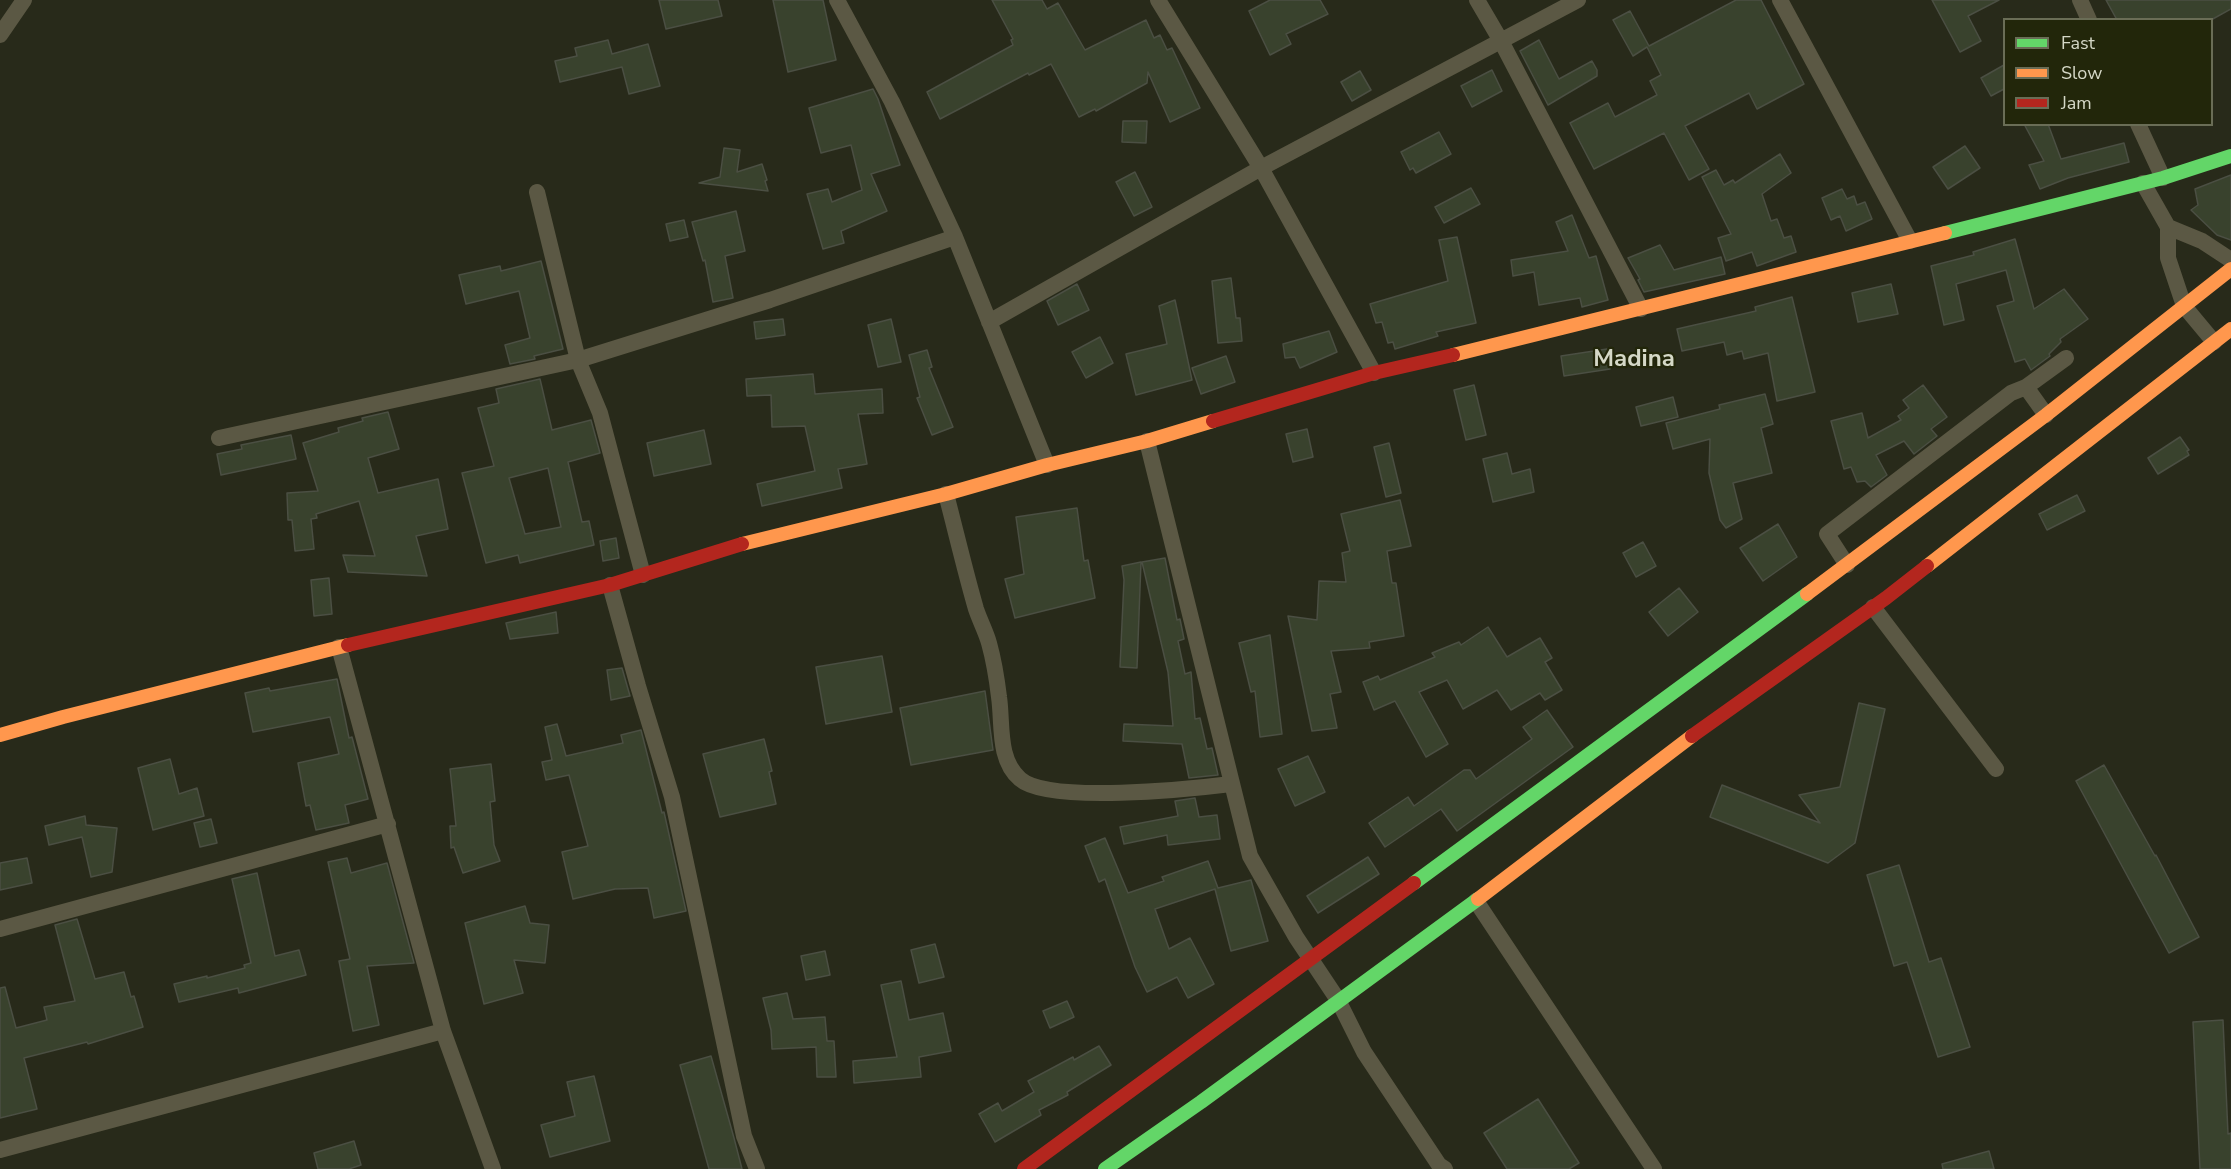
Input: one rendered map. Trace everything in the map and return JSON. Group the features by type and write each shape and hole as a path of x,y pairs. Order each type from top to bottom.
{"main road":[{"path":"0,735 339,647 610,585 765,537 946,494 1047,465 1148,441 1374,373 1520,340 2163,178 2231,156"},
{"path":"1024,1169 1311,959 1708,675 1847,565 2046,415 2231,269"},
{"path":"1105,1169 1201,1102 1476,901 1726,703 1873,607 2053,470 2231,329"}],"street":[{"path":"0,35 24,0"},
{"path":"837,0 892,102 955,237 1047,465"},
{"path":"1158,0 1261,168 1374,373"},
{"path":"1477,0 1501,41 1641,309"},
{"path":"989,322 1261,168 1578,0"},
{"path":"1780,0 1910,241"},
{"path":"2080,0 2088,18"},
{"path":"2139,126 2163,178"},
{"path":"2143,183 2168,227 2168,258 2184,306 2214,342"},
{"path":"537,192 578,360 600,413 643,575"},
{"path":"2168,227 2202,241 2231,260"},
{"path":"219,438 578,360 770,300 955,237"},
{"path":"1847,565 1827,534 2011,393 2026,387 2066,357"},
{"path":"2026,387 2046,415"},
{"path":"1148,441 1250,856 1296,937 1338,1000 1364,1052 1439,1165 1444,1169"},
{"path":"946,494 977,610 989,644 1008,766 1021,781 1046,789 1086,794 1192,789 1231,784"},
{"path":"610,585 672,797 744,1136 757,1169"},
{"path":"1873,607 1996,770"},
{"path":"339,647 443,1031 493,1169"},
{"path":"0,929 388,824"},
{"path":"1476,901 1654,1169"},
{"path":"0,1150 443,1031"}],"building":[{"path":"659,0 718,0 722,16 666,29"},
{"path":"773,0 823,0 836,60 788,72"},
{"path":"992,0 1042,0 1047,9 1058,3 1085,50 1146,20 1154,38 1160,35 1167,50 1172,48 1200,108 1170,122 1148,72 1147,83 1096,111 1095,109 1079,117 1051,64 1029,75 1028,73 940,119 927,92 1013,45 1011,40 1013,39"},
{"path":"1270,0 1320,0 1328,14 1286,34 1291,44 1270,55 1249,11"},
{"path":"1736,0 1761,0 1804,84 1757,109 1749,93 1685,126 1709,169 1689,180 1664,133 1594,169 1570,123 1608,103 1615,117 1657,95 1650,81 1661,75 1647,47 1633,56 1613,20 1630,11 1649,46"},
{"path":"1932,0 1999,0 1968,16 1981,41 1960,52"},
{"path":"2106,0 2231,0 2231,9 2213,19 2116,18"},
{"path":"608,40 612,54 648,44 660,86 629,94 622,67 560,82 555,61 577,56 575,48"},
{"path":"1539,40 1559,79 1592,61 1597,70 1597,76 1548,105 1520,51"},
{"path":"2003,66 2003,90 1991,96 1981,78"},
{"path":"1492,70 1502,91 1472,107 1461,86"},
{"path":"1360,71 1371,90 1352,101 1341,82"},
{"path":"873,89 900,165 871,174 887,211 841,231 844,243 823,249 807,194 828,189 832,202 862,190 851,145 821,153 809,108"},
{"path":"1123,121 1147,121 1146,143 1122,142"},
{"path":"2025,126 2049,126 2061,159 2124,143 2129,162 2068,178 2040,189 2029,165 2044,161"},
{"path":"1439,132 1451,154 1416,173 1413,168 1410,170 1401,152"},
{"path":"1965,146 1980,168 1948,189 1933,167"},
{"path":"724,148 740,150 737,172 762,164 768,191 699,183 720,177"},
{"path":"1780,154 1791,173 1762,194 1771,221 1777,219 1784,238 1791,236 1796,252 1757,266 1752,252 1726,261 1718,238 1731,234 1702,177 1716,170 1724,185 1733,180 1735,183"},
{"path":"1135,172 1152,207 1134,216 1116,182"},
{"path":"2231,175 2231,240 2217,235 2191,210 2198,205 2195,189"},
{"path":"1471,188 1480,204 1444,223 1435,207"},
{"path":"1842,189 1847,199 1854,196 1857,205 1865,202 1872,219 1846,231 1840,216 1831,220 1822,198"},
{"path":"736,211 745,251 725,256 733,298 713,302 705,260 703,261 692,222"},
{"path":"1572,215 1589,258 1596,256 1608,300 1582,307 1580,298 1539,305 1534,272 1513,276 1511,260 1568,251 1556,222"},
{"path":"684,220 688,237 670,241 666,224"},
{"path":"1457,237 1476,323 1436,332 1438,336 1395,349 1393,342 1388,343 1382,322 1376,323 1370,304 1448,281 1439,240"},
{"path":"2015,239 2034,309 2064,289 2088,319 2060,339 2061,342 2049,354 2050,356 2031,370 2025,359 2015,362 1997,306 2014,301 2006,270 1956,284 1964,320 1944,325 1931,266 1974,255 1973,252"},
{"path":"1660,245 1674,270 1721,257 1725,274 1644,292 1638,280 1640,279 1628,258"},
{"path":"541,261 563,349 534,356 535,359 510,364 505,345 530,338 519,291 466,304 459,275 500,266 501,271"},
{"path":"1231,278 1236,318 1240,318 1242,341 1218,343 1212,281"},
{"path":"1077,284 1089,310 1058,325 1047,301"},
{"path":"1891,284 1898,314 1858,322 1852,293"},
{"path":"1792,297 1815,392 1777,401 1768,353 1744,359 1742,351 1727,355 1724,342 1682,351 1677,329 1756,311 1755,307"},
{"path":"1175,300 1192,380 1136,395 1126,354 1167,344 1159,306"},
{"path":"783,319 785,335 756,339 754,322"},
{"path":"891,319 901,362 878,367 868,325"},
{"path":"1329,331 1337,352 1300,368 1295,357 1285,358 1283,344"},
{"path":"1100,337 1113,363 1086,378 1072,352"},
{"path":"1607,349 1610,369 1564,376 1561,356"},
{"path":"927,350 932,367 929,368 953,427 932,435 917,398 920,397 909,355"},
{"path":"1226,356 1235,382 1201,394 1192,368"},
{"path":"813,374 815,394 882,389 883,413 858,414 867,464 838,469 842,488 762,506 757,484 815,471 805,426 772,427 771,395 747,396 746,379"},
{"path":"540,379 552,430 591,420 600,453 568,462 582,522 589,521 594,545 520,563 518,555 486,563 462,473 494,466 478,408 499,403 496,389","holes":["548,468 561,527 525,534 509,478"]},
{"path":"1474,385 1486,435 1466,440 1454,390"},
{"path":"1923,385 1947,417 1931,429 1937,436 1914,454 1904,441 1876,455 1887,475 1871,487 1865,481 1857,482 1851,467 1844,469 1831,421 1862,413 1868,438 1901,420 1898,416 1909,408 1903,400"},
{"path":"1765,394 1773,424 1761,428 1772,473 1733,483 1742,519 1726,528 1720,520 1709,473 1710,439 1673,449 1666,423 1720,409 1719,405"},
{"path":"1673,397 1678,417 1641,426 1636,407"},
{"path":"388,412 399,449 368,458 378,493 438,479 448,529 416,536 427,576 348,572 343,555 375,556 359,501 316,514 317,518 311,519 314,549 295,551 292,520 288,520 287,493 318,491 303,443 339,432 338,428 363,421 362,418"},
{"path":"1307,429 1313,457 1293,462 1286,434"},
{"path":"704,430 711,464 654,476 647,443"},
{"path":"291,435 296,459 221,475 217,454 242,449 241,445"},
{"path":"2180,437 2189,450 2187,451 2189,455 2158,474 2148,458"},
{"path":"1389,443 1401,493 1386,497 1374,447"},
{"path":"1507,453 1512,474 1530,469 1534,492 1493,502 1483,459"},
{"path":"2077,495 2085,511 2047,530 2039,514"},
{"path":"1400,500 1411,546 1387,551 1392,583 1396,583 1404,636 1369,642 1370,648 1331,651 1341,692 1330,694 1337,728 1312,731 1288,616 1317,620 1319,581 1346,582 1342,553 1350,551 1341,514"},
{"path":"1077,508 1084,561 1088,560 1095,598 1015,618 1005,579 1024,574 1016,517"},
{"path":"1778,524 1797,557 1763,581 1740,548"},
{"path":"616,538 619,558 603,561 600,541"},
{"path":"1643,542 1656,566 1636,577 1623,553"},
{"path":"1165,558 1177,620 1180,619 1184,639 1178,641 1185,674 1191,672 1195,719 1200,718 1207,749 1212,748 1218,775 1189,778 1182,744 1123,741 1124,724 1173,726 1168,672 1142,562"},
{"path":"1141,562 1137,668 1120,667 1124,580 1122,566"},
{"path":"329,578 332,614 314,616 311,580"},
{"path":"1679,588 1698,612 1668,636 1649,612"},
{"path":"556,612 558,633 510,639 506,623"},
{"path":"1488,627 1507,657 1540,638 1552,658 1545,662 1562,690 1545,700 1540,693 1511,710 1497,690 1463,709 1447,680 1419,692 1448,744 1426,757 1395,701 1374,710 1363,682 1378,676 1380,680 1435,657 1432,653 1459,642 1461,645"},
{"path":"1270,635 1282,734 1260,737 1255,691 1251,692 1239,643"},
{"path":"882,656 892,712 826,724 816,667"},
{"path":"622,668 630,696 611,700 607,670"},
{"path":"337,679 349,738 352,737 368,799 345,805 349,823 316,830 310,805 306,806 298,763 339,754 330,717 253,732 245,693"},
{"path":"985,691 993,750 911,765 900,708"},
{"path":"1859,703 1885,709 1855,843 1828,863 1710,817 1722,785 1820,823 1799,795 1840,787"},
{"path":"1547,710 1573,747 1457,831 1441,809 1385,847 1369,823 1408,797 1414,806 1464,770 1470,770 1476,779 1532,739 1523,727"},
{"path":"557,724 566,756 623,743 621,735 641,730 662,813 664,812 686,911 654,918 648,888 615,889 573,899 562,852 588,846 569,775 546,780 542,762 552,760 545,727"},
{"path":"764,739 772,771 769,772 776,804 720,817 703,754"},
{"path":"1308,756 1325,792 1295,806 1278,769"},
{"path":"170,759 179,794 197,788 204,816 153,830 138,768"},
{"path":"491,764 495,801 490,802 494,845 500,861 463,873 454,847 451,848 450,826 456,826 450,769"},
{"path":"2104,765 2156,855 2199,937 2169,953 2076,781"},
{"path":"1195,798 1199,817 1217,815 1220,839 1168,845 1167,835 1124,844 1120,827 1178,816 1175,801"},
{"path":"85,816 86,825 117,828 112,872 91,877 82,837 49,845 45,826"},
{"path":"211,819 217,843 200,847 194,823"},
{"path":"1105,838 1128,893 1164,881 1162,877 1208,861 1218,888 1251,880 1268,941 1231,951 1215,889 1155,909 1169,949 1190,938 1214,984 1188,998 1177,977 1147,992 1135,967 1105,879 1099,882 1085,846"},
{"path":"1368,857 1379,874 1318,913 1307,896"},
{"path":"27,858 32,883 0,890 0,863"},
{"path":"347,858 351,873 387,863 414,963 367,966 379,1025 353,1031 339,961 350,959 328,862"},
{"path":"1899,865 1929,962 1941,958 1970,1047 1938,1057 1907,962 1894,966 1867,875"},
{"path":"257,873 275,956 299,950 306,975 239,993 238,988 179,1002 174,984 245,968 244,965 251,963 232,879"},
{"path":"525,906 530,923 549,925 545,963 514,960 523,993 484,1004 465,923"},
{"path":"77,919 95,979 124,972 143,1027 88,1044 87,1042 24,1058 37,1109 0,1118 0,988 5,987 16,1028 47,1020 44,1007 75,1001 55,925"},
{"path":"935,944 944,977 919,983 911,950"},
{"path":"825,951 830,975 806,980 801,956"},
{"path":"901,981 909,1020 943,1013 951,1051 919,1057 921,1077 854,1083 853,1061 897,1057 881,985"},
{"path":"787,993 793,1019 825,1017 827,1041 834,1041 836,1077 817,1077 816,1047 772,1049 771,1030 763,998"},
{"path":"1067,1001 1074,1017 1050,1028 1043,1011"},
{"path":"2223,1020 2228,1134 2231,1133 2231,1169 2200,1169 2193,1022"},
{"path":"1099,1046 1111,1065 1067,1092 1068,1095 1039,1110 1041,1115 995,1142 979,1114 998,1103 1002,1111 1034,1092 1028,1081"},
{"path":"711,1056 742,1169 709,1169 680,1065"},
{"path":"594,1076 610,1141 550,1157 541,1125 575,1116 567,1082"},
{"path":"1538,1099 1579,1163 1569,1169 1507,1169 1484,1133"},
{"path":"354,1141 361,1165 349,1169 318,1169 314,1153"},
{"path":"1989,1151 1994,1169 1943,1169 1942,1164"}],"traffic: fast":[{"path":"1945,233 2163,178 2231,156"},
{"path":"1414,883 1807,594"},
{"path":"1105,1169 1201,1102 1478,899"}],"traffic: slow":[{"path":"1453,355 1945,233"},
{"path":"1807,594 2046,415 2231,269"},
{"path":"1927,566 2231,329"},
{"path":"742,544 946,494 1047,465 1147,441 1213,421"},
{"path":"0,735 348,645"},
{"path":"1478,899 1692,736"}],"traffic: jam":[{"path":"1213,421 1374,373 1453,355"},
{"path":"348,645 610,585 742,544"},
{"path":"1692,736 1886,598 1927,566"},
{"path":"1024,1169 1414,883"}],"district":[{"name":"Madina","path":"1634,360"}]}
